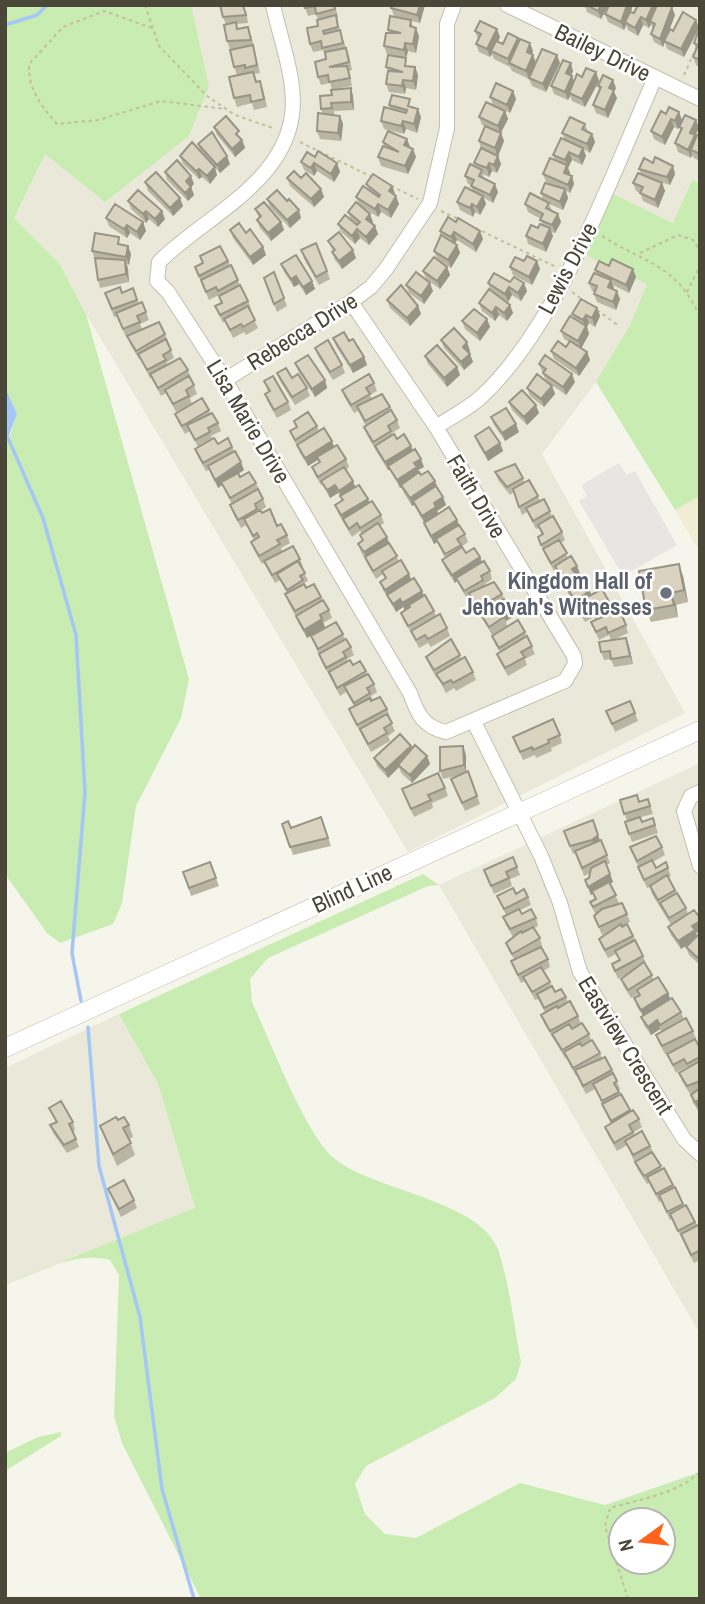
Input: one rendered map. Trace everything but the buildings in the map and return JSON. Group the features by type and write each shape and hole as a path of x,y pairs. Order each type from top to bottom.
{"street":[{"name":"Lisa Marie Drive","path":"273,5 292,90 293,114 287,140 252,185 166,255 157,270 157,281 168,292 225,380 410,693 417,714 430,727 446,732 474,722"},
{"name":"Rebecca Drive","path":"225,380 351,302 386,269 430,203 447,128 447,24 454,5"},
{"name":"Bailey Drive","path":"507,5 700,99"},
{"name":"Lewis Drive","path":"436,427 481,398 520,351 587,232 655,78"},
{"name":"Faith Drive","path":"351,302 436,427 574,656 575,664 566,681 474,722"},
{"path":"474,722 519,812"},
{"name":"Blind Line","path":"5,1048 700,730"},
{"path":"698,854 684,811 691,796 700,792"},
{"name":"Eastview Crescent","path":"519,812 560,903 580,972 684,1139 700,1154"}],"path":[{"path":"145,5 159,46 207,96 227,110 272,128"},
{"path":"153,29 104,11 63,27 29,64 28,79 34,95 57,124 99,120 161,101 227,110"},
{"path":"678,89 700,41"},
{"path":"587,232 639,254 666,271 687,293 700,317"},
{"path":"639,254 678,235 693,240 700,251"},
{"path":"687,293 700,266"},
{"path":"560,283 619,326"},
{"path":"628,1599 606,1526 610,1508 666,1492 691,1481 700,1472"}],"shaded area":[{"path":"191,5 700,5 700,184 691,181 674,223 611,194 648,284 630,325 596,382 542,454 685,713 408,852 86,314 59,263 14,218 45,153 189,136 209,86"},
{"path":"619,463 627,475 635,471 677,545 623,576 579,501 587,496 581,485"},
{"path":"700,496 700,552 675,510"},
{"path":"700,763 700,1334 439,885"},
{"path":"119,1014 158,1084 195,1209 5,1285 5,1068"}],"green space":[{"path":"5,5 191,5 209,86 189,136 105,202 45,154 14,218 59,263 86,314 189,679 181,718 136,806 122,903 113,924 60,943 47,933 5,874 5,438 9,438 17,414 5,387"},
{"path":"692,180 700,184 700,496 675,510 596,382 630,325 647,284 584,254 611,193 673,223"},
{"path":"423,874 439,885 428,886 268,958 250,979 252,1002 279,1063 301,1110 325,1148 336,1160 354,1171 426,1198 472,1220 489,1235 499,1252 506,1279 521,1362 516,1379 495,1398 366,1466 355,1484 365,1514 385,1534 416,1538 520,1483 605,1505 700,1472 700,1599 201,1599 122,1443 114,1416 119,1275 110,1260 83,1258 55,1265 195,1208 158,1084 119,1014"},
{"path":"61,1432 61,1436 5,1471 5,1453 38,1437"}],"water":[{"path":"5,387 17,414 8,438 5,438"}],"waterway":[{"path":"5,25 37,15 47,5"},
{"path":"8,438 43,518 76,635 85,792 72,953 81,1001"},
{"path":"88,1027 99,1166 140,1317 162,1489 194,1599"}],"place":[{"name":"Kingdom Hall of Jehovah's Witnesses","path":"666,593"}]}
